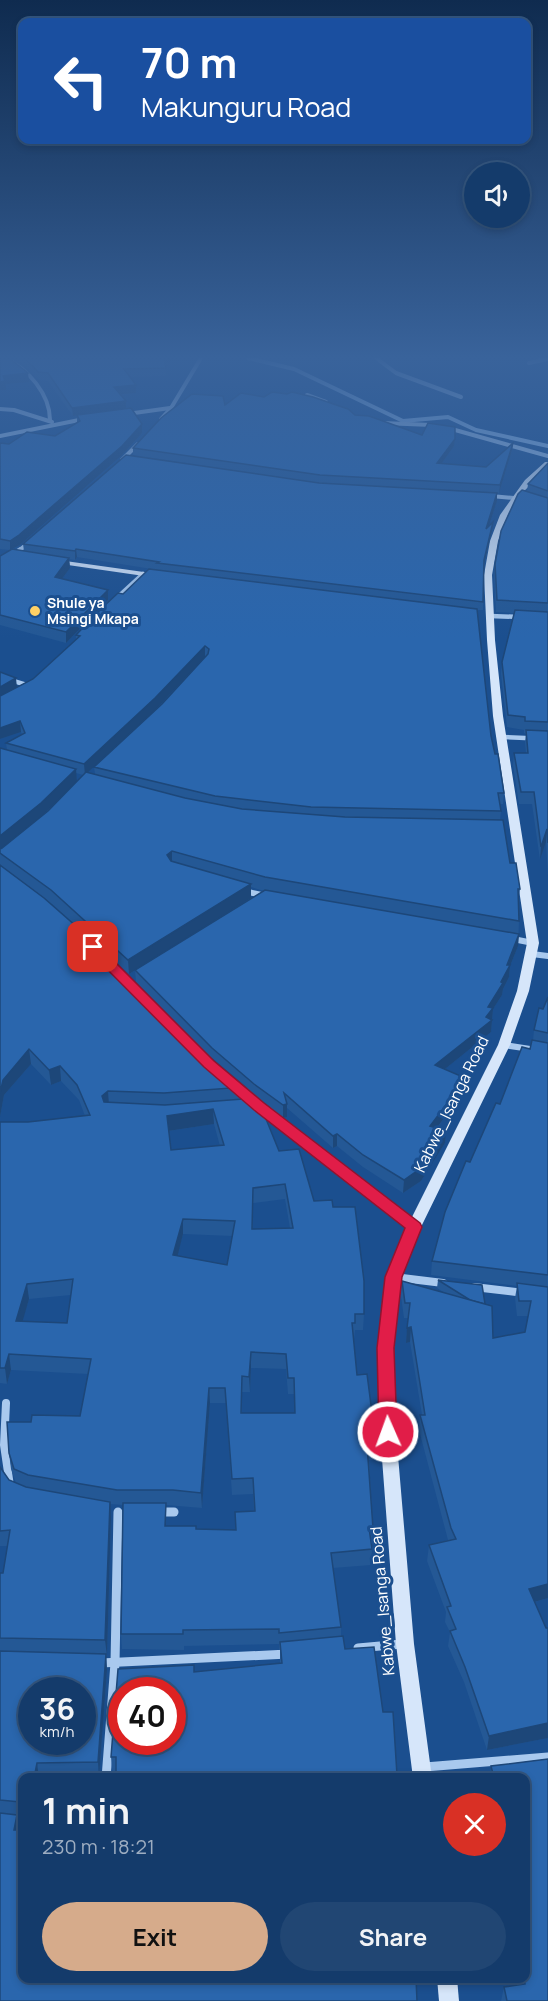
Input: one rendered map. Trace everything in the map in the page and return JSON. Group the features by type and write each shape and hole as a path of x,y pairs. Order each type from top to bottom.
{"street":[{"path":"119,464 131,451"},
{"path":"125,458 134,459"},
{"name":"Kabwe_Isanga Road","path":"422,1772 405,1644 388,1422 386,1348 393,1277 414,1227 504,1045 523,991 532,948 509,827 502,737 485,615 491,553 505,514 518,497 523,485 548,464"},
{"path":"487,495 518,497"},
{"path":"0,562 14,555 38,535"},
{"path":"0,553 26,557"},
{"path":"50,560 167,577"},
{"path":"114,601 143,574"},
{"path":"485,615 523,618"},
{"path":"0,677 30,687"},
{"path":"21,692 36,681"},
{"path":"502,737 548,739"},
{"path":"232,888 276,897"},
{"path":"255,902 264,896"},
{"path":"510,939 548,956"},
{"path":"504,1045 537,1050"},
{"path":"259,1107 414,1227"},
{"path":"393,1277 450,1284"},
{"path":"462,1285 530,1294"},
{"path":"6,1403 2,1430 4,1464 10,1486 15,1491"},
{"path":"106,1773 115,1663 113,1511 128,1512"},
{"path":"150,1512 174,1512"},
{"path":"350,1649 405,1644"},
{"path":"92,1662 115,1663 296,1654"},
{"path":"422,1772 548,1757"},
{"path":"0,1822 18,1824"},
{"path":"447,1983 449,2001"}],"building":[{"path":"0,451 116,451 19,535 10,541 0,539"},
{"path":"156,451 446,451 437,463 486,467 504,451 510,451 500,485 320,475"},
{"path":"126,455 319,483 497,493 486,529 493,522 484,560 483,602 157,563 159,562 76,549 75,551 23,544"},
{"path":"548,463 548,491 528,484"},
{"path":"522,490 548,498 548,603 497,600 495,564 501,531"},
{"path":"12,549 69,558 55,577 108,590 66,632 0,615 0,556"},
{"path":"149,569 477,609 491,736 495,754 498,754 504,793 498,793 501,811 311,807 215,796 94,767 162,704 208,654 209,649 205,646 155,698 84,764 6,743 25,733 20,721 0,728 0,696 33,679 80,636 76,635 102,608 118,593 123,594"},
{"path":"515,610 548,612 548,722 525,721 525,717 508,715 502,662"},
{"path":"0,672 16,678 0,687"},
{"path":"526,730 548,731 548,843 547,829 541,847 534,792 521,792 514,753 528,753"},
{"path":"0,748 76,769 41,803 0,836"},
{"path":"86,772 185,798 242,809 345,817 503,820 510,863 516,863 520,889 518,889 519,921 265,877 172,851 167,855 171,861 251,884 128,960 51,890 0,853 0,849 48,811"},
{"path":"0,865 44,898 102,949 205,1053 245,1087 164,1093 108,1091 102,1096 104,1102 165,1105 257,1098 269,1107 262,1109 279,1151 299,1149 314,1201 332,1200 333,1207 355,1207 364,1281 364,1314 355,1314 355,1323 352,1323 357,1375 367,1374 376,1444 367,1445 373,1528 369,1528 372,1549 331,1553 341,1627 279,1633 279,1629 183,1630 183,1634 121,1634 123,1503 166,1503 165,1526 196,1526 196,1529 236,1530 235,1512 255,1511 253,1478 232,1479 225,1388 209,1388 201,1493 173,1490 117,1490 28,1475 14,1469 9,1453 7,1422 31,1422 32,1415 80,1416 91,1359 9,1354 5,1368 0,1368 0,1122 28,1122 90,1115 77,1085 60,1066 49,1070 29,1049 3,1080 0,1093","holes":["213,1109 224,1145 171,1150 167,1116","285,1184 293,1228 252,1229 253,1188","183,1219 235,1221 227,1265 173,1255","73,1279 67,1323 16,1321 27,1284","251,1352 286,1354 288,1378 294,1378 295,1413 241,1413 242,1376 249,1377"]},
{"path":"265,890 519,934 507,965 510,965 501,982 503,983 488,1007 493,1008 486,1017 492,1020 435,1065 463,1077 450,1097 452,1097 430,1126 446,1131 421,1168 404,1180 363,1155 337,1134 333,1136 284,1093 287,1104 283,1105 254,1084 212,1048 135,970"},
{"path":"548,997 548,1033 534,1030 539,1008 543,1009"},
{"path":"532,1040 548,1043 548,1275 432,1261 445,1212 466,1161 470,1162 496,1103 500,1104 522,1047 530,1049"},
{"path":"438,1280 482,1285 485,1304 470,1300"},
{"path":"402,1281 492,1306 493,1338 525,1332 531,1301 519,1301 517,1283 548,1287 548,1584 529,1589 548,1628 548,1723 489,1736 450,1631 456,1629 447,1607 451,1606 429,1545 456,1539 420,1415 425,1415 411,1327 407,1328 410,1303 405,1303"},
{"path":"0,1467 9,1480 26,1487 110,1502 105,1640 0,1638 0,1573 3,1573 10,1530 0,1531"},
{"path":"343,1636 345,1649 374,1647 383,1712 393,1712 397,1773 116,1773 116,1757 111,1757 111,1755 186,1755 186,1677 117,1677 118,1669 194,1665 194,1672 282,1663 280,1642"},
{"path":"0,1651 106,1654 98,1762 37,1763 35,1773 18,1773 18,1802 0,1800"},
{"path":"548,1759 548,2001 507,2001 504,1987 530,1983 530,1773 493,1773 491,1766"},
{"path":"0,1813 17,1815 14,1830 18,1830 18,1983 416,1983 417,2001 0,2001"}],"place":[{"name":"Shule ya Msingi Mkapa","path":"35,611"}],"route":[{"path":"93,947 209,1064 259,1107 414,1227 393,1277 386,1348 388,1432"}]}
